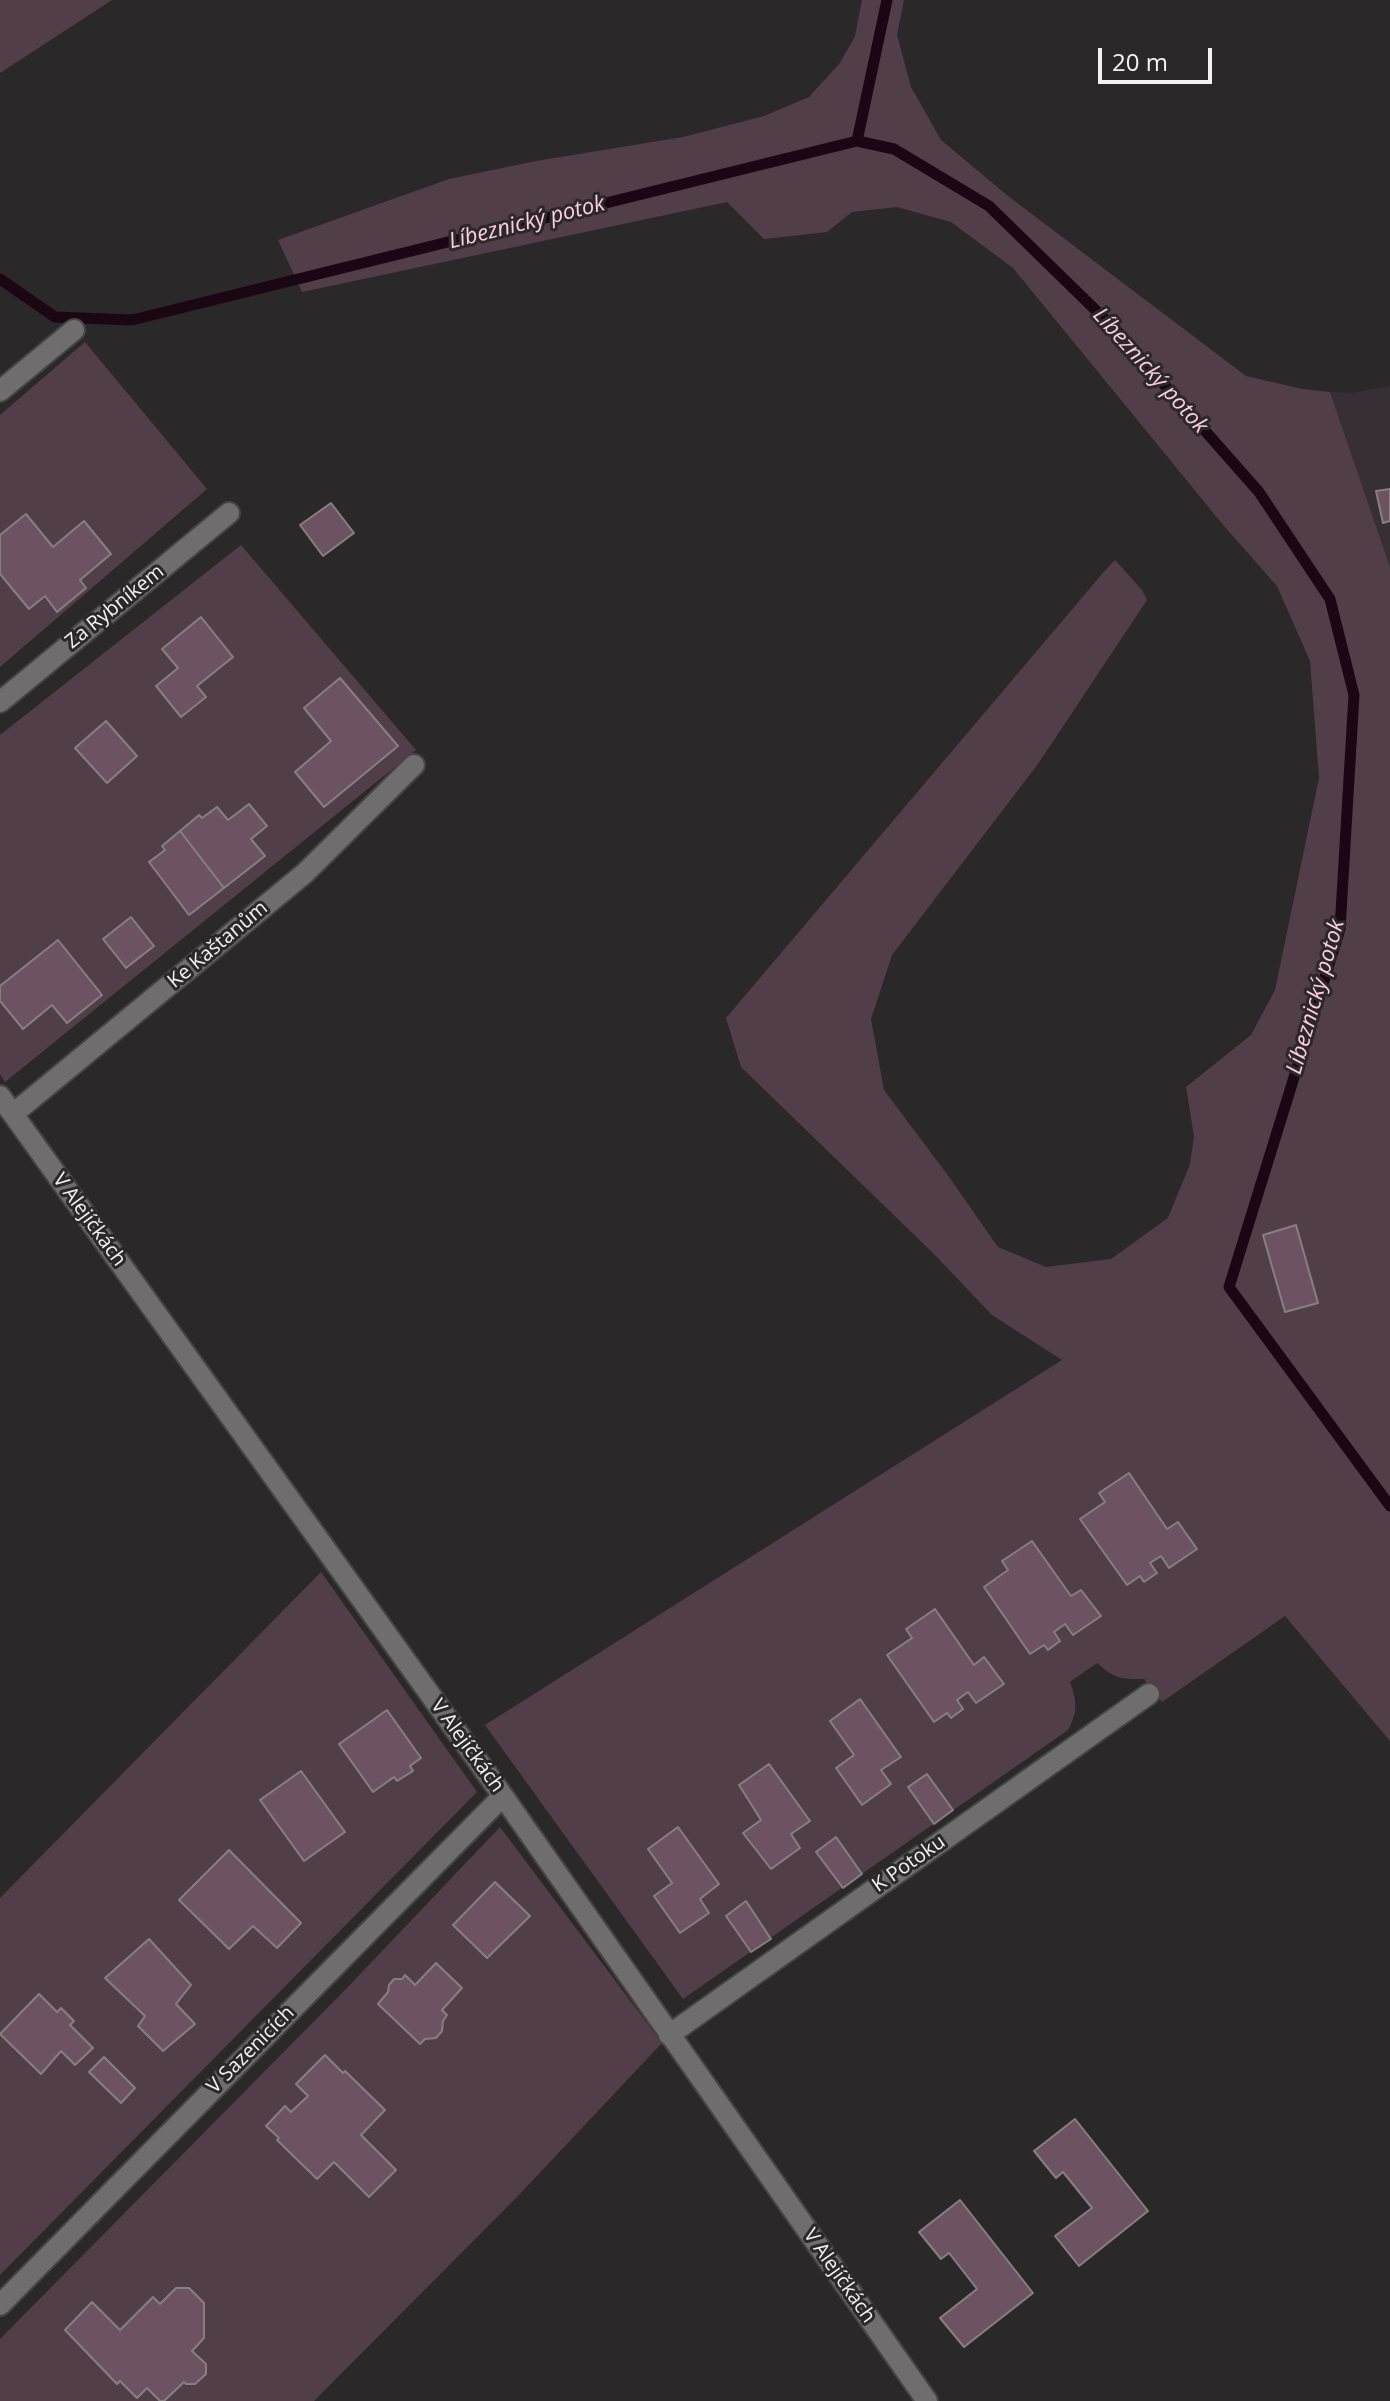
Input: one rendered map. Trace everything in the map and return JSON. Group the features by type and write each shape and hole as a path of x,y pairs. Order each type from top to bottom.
{"street":[{"path":"0,391 74,330"},
{"name":"Za Rybníkem","path":"0,702 229,513"},
{"name":"Ke Kaštanům","path":"13,1114 305,873 414,765"},
{"name":"V Alejíčkách","path":"0,1096 503,1796 927,2401"},
{"name":"K Potoku","path":"669,2035 1149,1694"},
{"name":"V Sazenicích","path":"0,2305 503,1796"}],"shaded area":[{"path":"0,0 112,0 0,73"},
{"path":"862,0 904,0 897,35 911,87 941,140 1008,196 1246,376 1330,392 1390,567 1390,1741 1285,1616 1162,1702 1144,1679 1119,1677 1097,1663 1070,1682 1075,1706 1068,1730 683,1999 485,1725 1062,1360 992,1315 934,1254 741,1067 726,1018 1115,560 1147,600 1038,764 892,955 871,1019 884,1090 998,1247 1046,1267 1111,1259 1168,1218 1190,1164 1194,1136 1186,1087 1251,1035 1275,990 1319,778 1310,661 1277,586 1224,526 1013,268 951,222 897,207 852,212 827,232 764,239 727,202 302,292 278,240 449,179 683,137 764,116 809,97 840,63 855,36"},
{"path":"85,342 207,489 0,667 0,415"},
{"path":"1390,386 1390,567 1330,392 1353,393"},
{"path":"241,545 416,750 5,1082 0,1074 0,735"},
{"path":"321,1572 477,1792 0,2275 0,1898"},
{"path":"500,1827 662,2043 517,2197 314,2401 0,2401 0,2339 345,1990"}],"building":[{"path":"1390,489 1390,521 1383,523 1376,491"},
{"path":"331,503 354,533 323,556 300,525"},
{"path":"26,514 53,547 84,521 111,554 80,580 86,588 57,612 45,596 29,609 0,574 0,535"},
{"path":"201,617 233,657 197,686 206,697 181,717 156,686 178,668 162,649"},
{"path":"340,678 398,746 324,807 295,772 331,741 304,708"},
{"path":"106,721 137,756 107,783 75,748"},
{"path":"249,804 267,826 251,839 265,856 224,888 180,831 199,815 202,818 217,807 228,820"},
{"path":"180,831 224,888 189,915 149,862 165,850 162,846"},
{"path":"131,917 154,946 126,968 103,939"},
{"path":"58,940 102,995 67,1023 52,1005 23,1029 0,1001 0,986"},
{"path":"1296,1225 1318,1303 1285,1312 1263,1235"},
{"path":"1129,1473 1167,1529 1178,1522 1197,1549 1169,1568 1161,1556 1150,1563 1157,1573 1144,1582 1140,1576 1127,1585 1080,1519 1105,1502 1099,1493"},
{"path":"1032,1541 1071,1596 1081,1590 1101,1616 1073,1635 1065,1624 1054,1632 1060,1641 1048,1650 1044,1645 1030,1654 984,1587 1008,1570 1002,1561"},
{"path":"935,1609 974,1665 984,1657 1004,1684 976,1703 968,1692 957,1700 963,1709 951,1718 947,1713 934,1722 887,1655 912,1638 906,1629"},
{"path":"860,1699 901,1757 881,1770 891,1784 862,1805 836,1768 854,1755 830,1721"},
{"path":"387,1710 421,1758 410,1766 413,1771 397,1781 394,1777 373,1792 339,1744"},
{"path":"769,1764 810,1821 791,1834 800,1848 771,1869 743,1833 761,1820 739,1785"},
{"path":"301,1771 345,1832 304,1861 260,1800"},
{"path":"927,1774 953,1810 934,1824 908,1787"},
{"path":"678,1827 719,1884 700,1899 709,1913 680,1933 654,1896 672,1883 648,1849"},
{"path":"836,1837 862,1874 843,1888 816,1852"},
{"path":"229,1850 301,1923 277,1948 253,1926 229,1949 179,1900"},
{"path":"495,1882 530,1916 487,1958 453,1925"},
{"path":"746,1901 771,1939 751,1952 726,1916"},
{"path":"149,1939 191,1985 176,2004 195,2024 163,2051 138,2026 145,2016 105,1978"},
{"path":"436,1963 462,1988 442,2010 447,2015 442,2031 436,2038 425,2039 420,2044 378,2004 394,1979 402,1979 405,1975 415,1985"},
{"path":"39,1994 57,2012 61,2008 74,2021 70,2025 93,2048 75,2065 61,2051 41,2074 0,2034"},
{"path":"325,2055 385,2110 361,2135 396,2170 369,2197 334,2162 317,2179 266,2126 285,2106 291,2112 308,2096 296,2084"},
{"path":"104,2057 135,2088 121,2103 89,2072"},
{"path":"1075,2119 1148,2211 1079,2266 1055,2236 1092,2208 1063,2172 1056,2178 1034,2151"},
{"path":"960,2200 1033,2293 964,2347 940,2318 977,2289 949,2253 941,2259 919,2232"},
{"path":"176,2288 189,2288 204,2303 204,2338 192,2351 206,2364 206,2374 195,2384 184,2382 164,2401 160,2401 147,2388 137,2398 120,2381 117,2384 65,2330 92,2302 120,2330 153,2297 160,2304"}],"waterway":[{"path":"857,141 887,0"},
{"name":"Líbeznický potok","path":"0,279 55,317 132,320 857,141 894,149 989,206 1116,330 1259,492 1330,599 1354,695 1340,929 1229,1287 1390,1506"}]}
